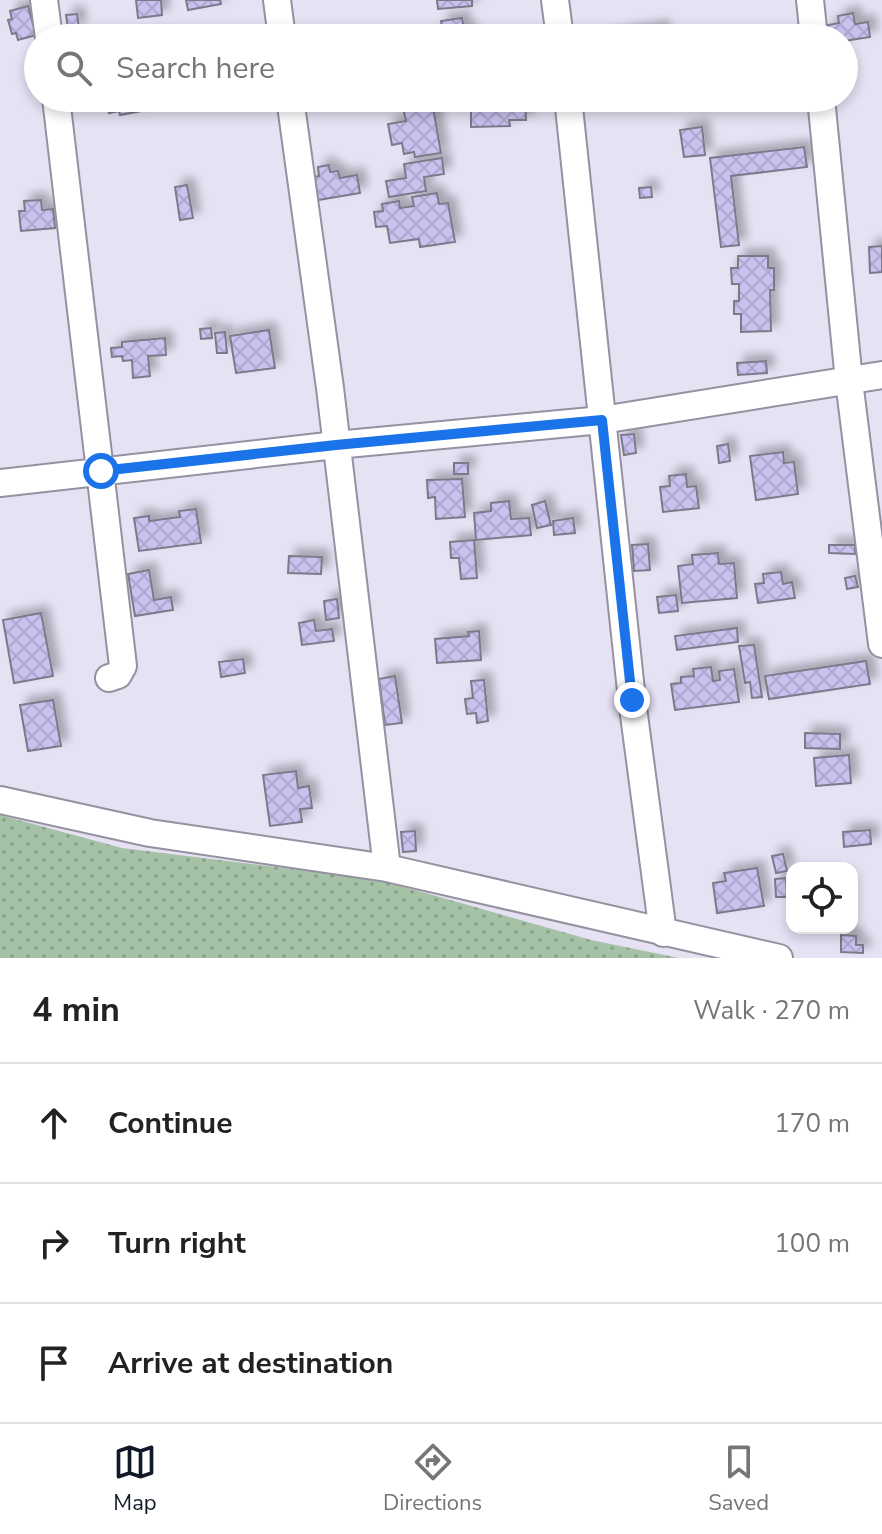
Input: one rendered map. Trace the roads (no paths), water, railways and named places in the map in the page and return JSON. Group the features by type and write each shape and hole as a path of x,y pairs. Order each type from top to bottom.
{"street":[{"path":"44,0 47,24"},
{"path":"277,0 280,24"},
{"path":"555,0 558,24"},
{"path":"810,0 813,24"},
{"path":"58,112 123,666 118,675 109,678"},
{"path":"292,112 323,329 387,868"},
{"path":"569,112 632,700 663,933"},
{"path":"822,112 849,381 882,644"},
{"path":"0,483 336,445 602,420 882,375"},
{"path":"0,800 150,833 387,868 779,958"}]}
